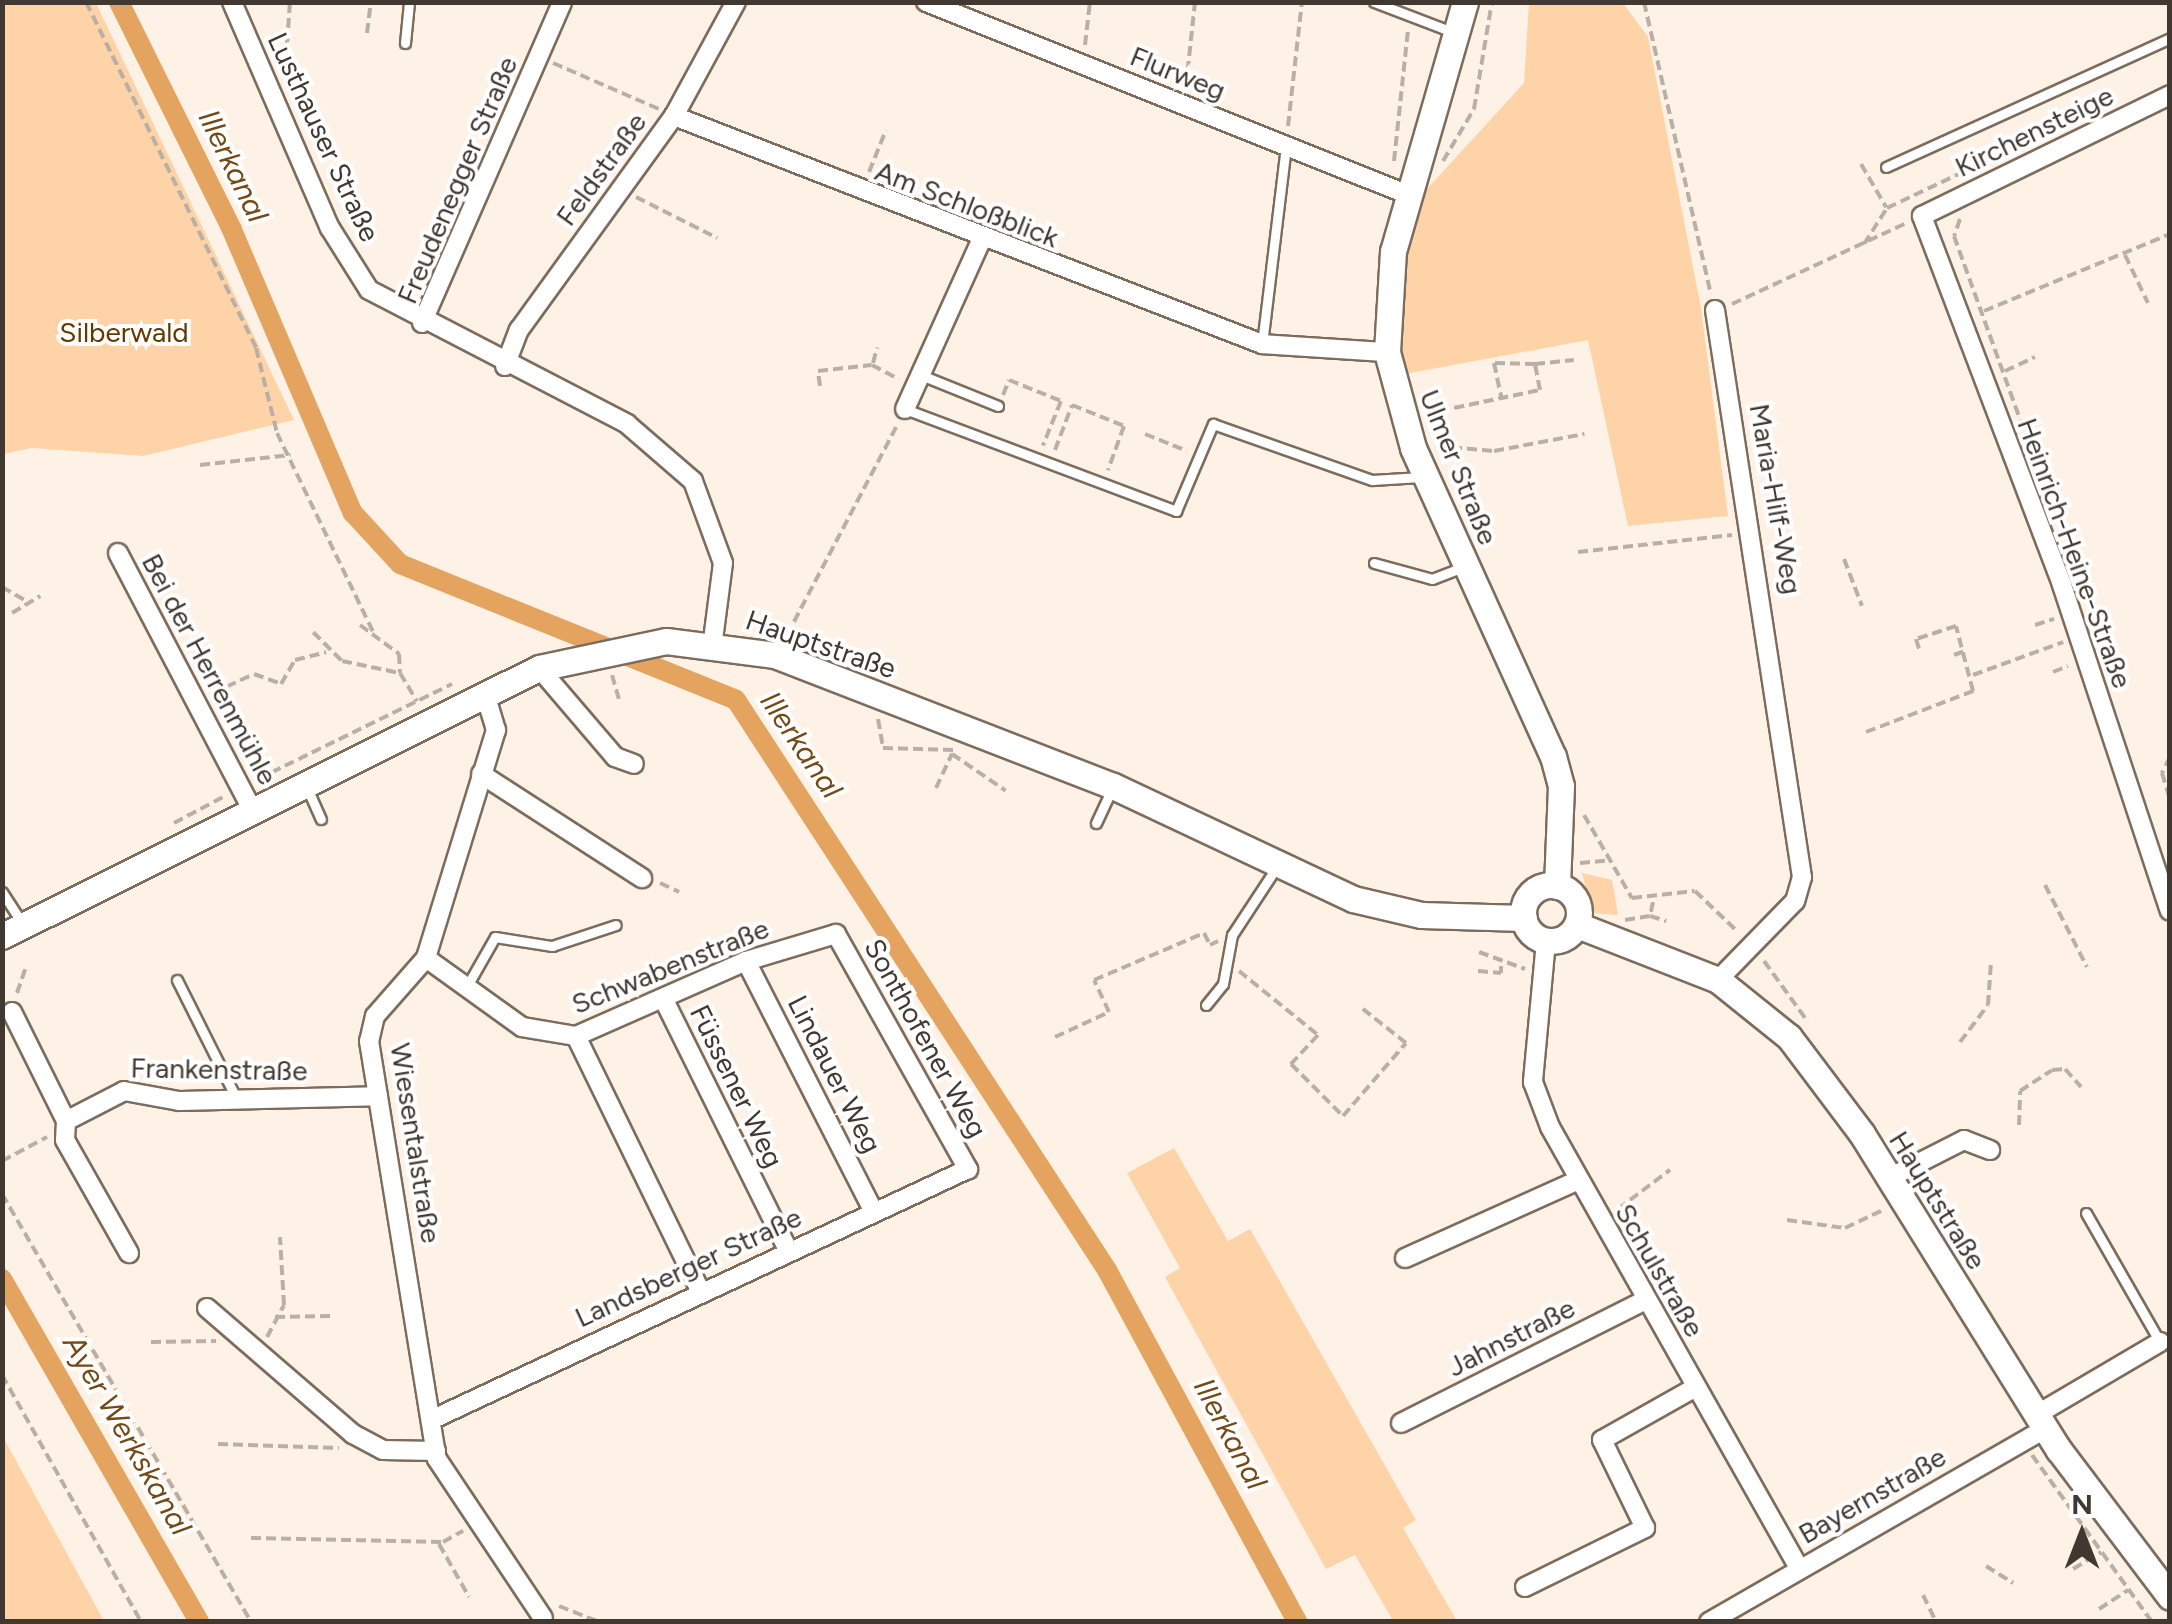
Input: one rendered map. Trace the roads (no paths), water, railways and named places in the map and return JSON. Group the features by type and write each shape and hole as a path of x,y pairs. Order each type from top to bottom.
{"main road":[{"name":"Ulmer Straße","path":"1465,2 1459,34 1400,192 1388,352 1402,419 1413,448 1553,756 1559,875"},
{"name":"Hauptstraße","path":"13,930 549,664 666,641 712,640 775,655 1114,786 1276,868 1408,913 1524,918"},
{"path":"1559,875 1578,905 1577,925 1546,940 1524,918 1530,895 1559,875"},
{"name":"Hauptstraße","path":"1577,925 1718,980 1789,1037 1895,1189 2034,1428 2170,1597"}],"street":[{"name":"Lusthauser Straße","path":"232,2 330,228 369,290 422,323"},
{"name":"Freudenegger Straße","path":"562,2 422,323 627,424 693,481 723,563 712,640"},
{"name":"Feldstraße","path":"505,366 519,330 674,116 736,2"},
{"name":"Flurweg","path":"926,2 1400,192"},
{"name":"Kirchensteige","path":"1922,216 2170,95"},
{"name":"Am Schloßblick","path":"674,116 981,240 1262,344 1388,352"},
{"name":"Heinrich-Heine-Straße","path":"1922,216 2163,870 2170,911"},
{"path":"906,409 981,240"},
{"name":"Maria-Hilf-Weg","path":"1714,310 1754,533 1802,877 1795,901 1718,980"},
{"name":"Bei der Herrenmühle","path":"118,553 253,811"},
{"path":"549,664 615,757 634,764"},
{"name":"Wiesentalstraße","path":"485,694 496,730 426,958 375,1016 378,1096 436,1450 478,1523 542,1616"},
{"path":"481,774 642,878"},
{"name":"Schwabenstraße","path":"426,958 522,1027 576,1036 664,1000 746,960 836,934"},
{"name":"Sonthofener Weg","path":"836,934 968,1168"},
{"name":"Schulstraße","path":"1546,940 1539,970 1534,1082 1576,1181 1799,1568"},
{"name":"Lindauer Weg","path":"746,960 874,1212"},
{"name":"Füssener Weg","path":"664,1000 788,1250"},
{"path":"12,1012 66,1121 65,1140 129,1253"},
{"path":"576,1036 700,1290"},
{"name":"Frankenstraße","path":"66,1121 124,1092 236,1100 378,1096"},
{"path":"1895,1189 1964,1140 1990,1150"},
{"name":"Landsberger Straße","path":"433,1419 700,1290 968,1168"},
{"path":"1405,1258 1576,1181"},
{"name":"Jahnstraße","path":"1401,1423 1646,1300"},
{"path":"207,1308 353,1434 383,1450 436,1450"},
{"name":"Bayernstraße","path":"1709,1622 1730,1616 1799,1568 2034,1428 2160,1342"},
{"path":"1524,1587 1645,1528 1602,1440 1696,1387"}],"lane":[{"path":"405,42 409,2"},
{"path":"1374,2 1459,34"},
{"path":"1886,167 2170,38"},
{"path":"1262,344 1286,146"},
{"path":"918,382 998,406"},
{"path":"906,409 1176,511 1213,424 1372,480 1425,476"},
{"path":"1374,563 1432,579 1467,566"},
{"path":"306,785 322,819"},
{"path":"1096,823 1114,786"},
{"path":"1206,1005 1227,962 1232,935 1276,868"},
{"path":"2,892 13,930"},
{"path":"465,988 495,937 552,946 616,925"},
{"path":"177,980 236,1100"},
{"path":"2086,1212 2160,1342"}],"waterway":[{"name":"Illerkanal","path":"119,2 232,230 353,513 400,564 736,700 1107,1270 1297,1622"},
{"name":"Ayer Werkskanal","path":"2,1279 199,1622"}],"park label":[{"name":"Silberwald","path":"124,332"}]}
